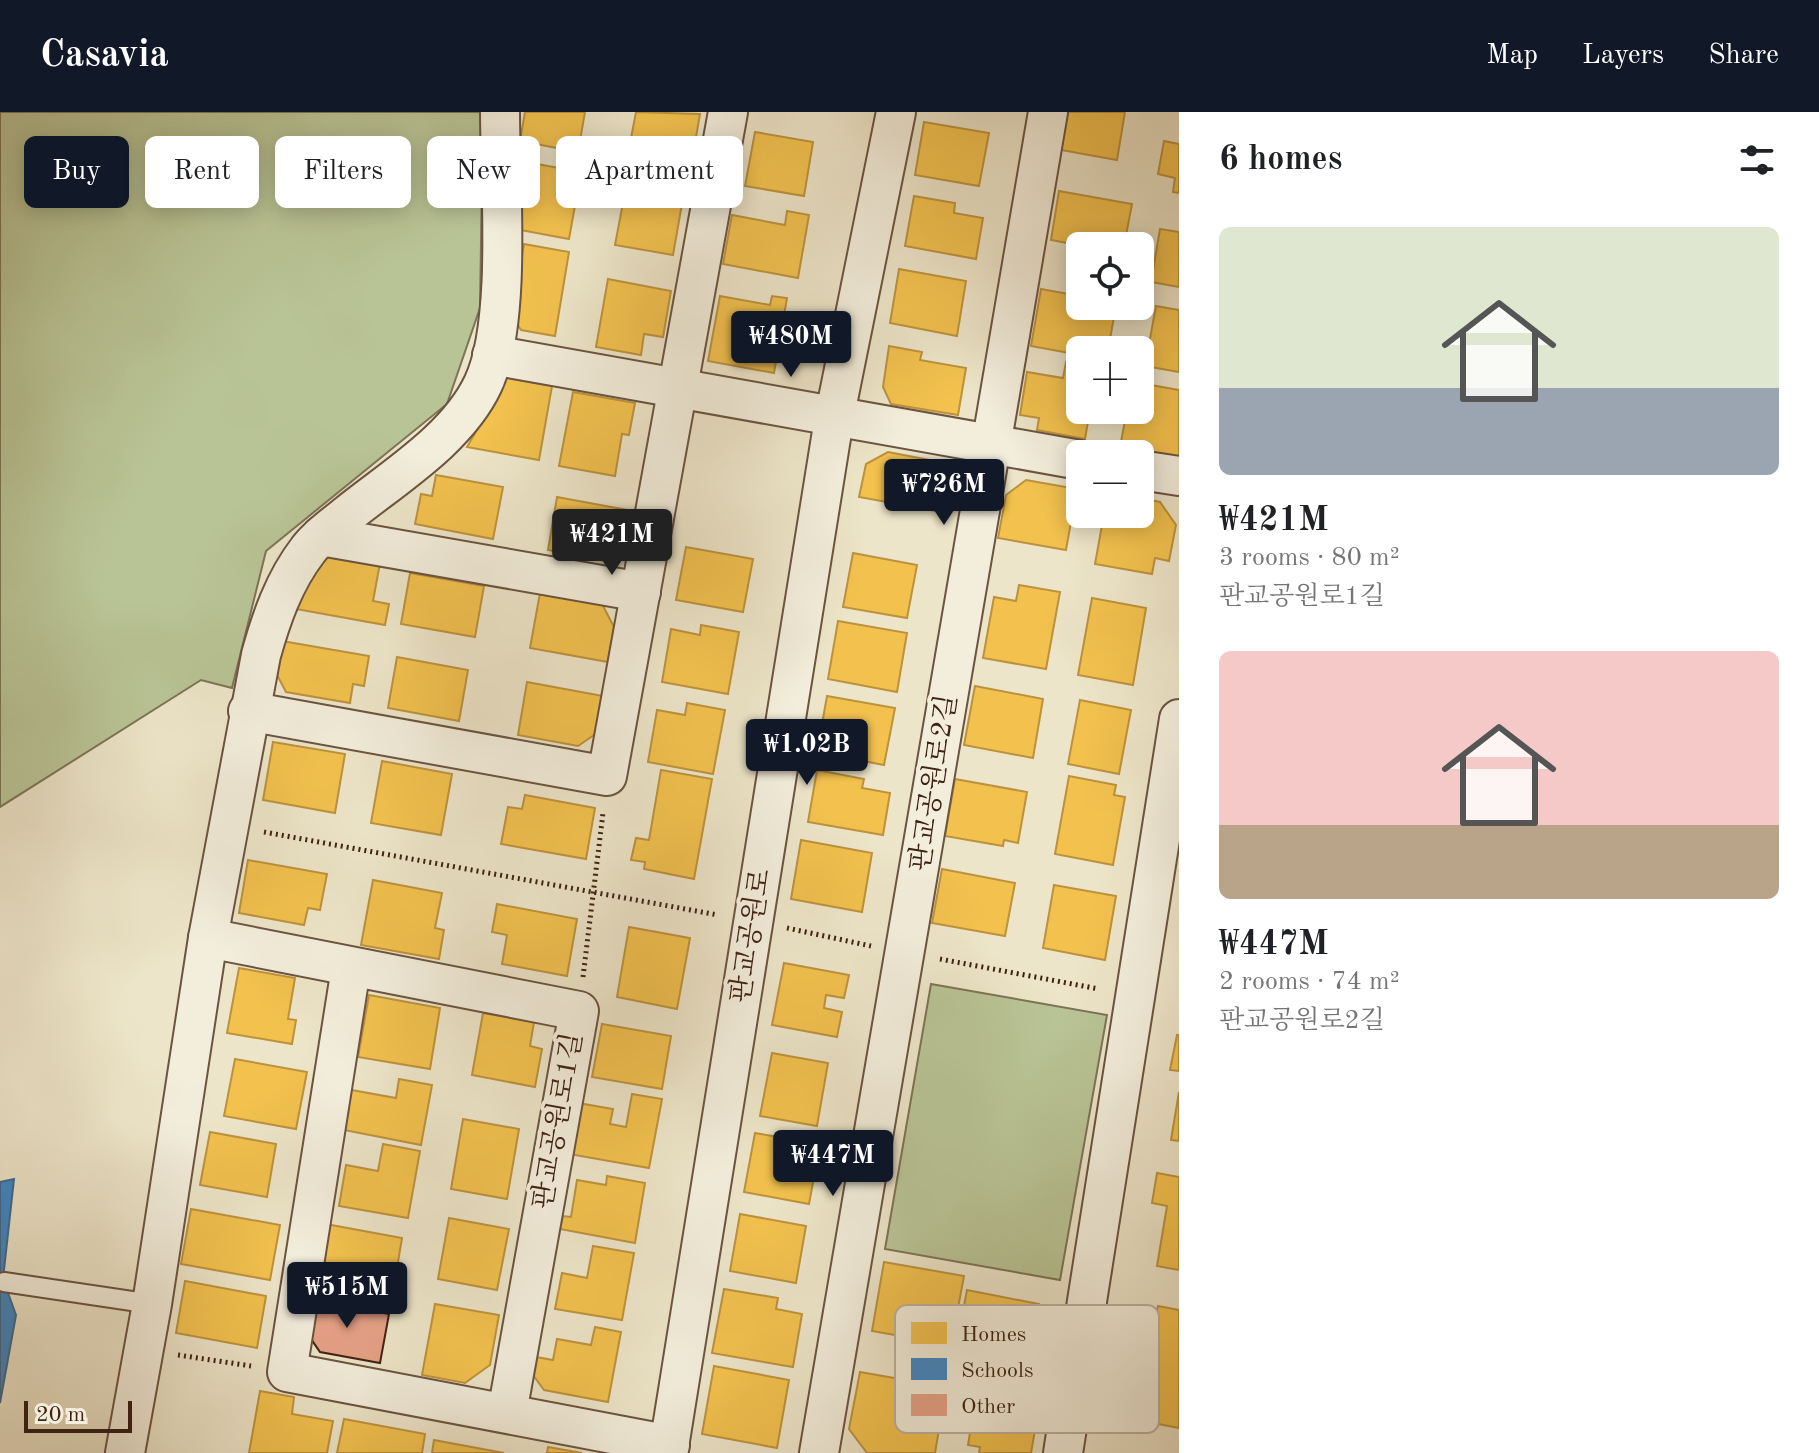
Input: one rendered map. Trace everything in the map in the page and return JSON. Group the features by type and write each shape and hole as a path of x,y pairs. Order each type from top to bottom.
{"street":[{"path":"125,1453 152,1304 208,938 248,711 271,619 289,580 321,536 448,431 466,412 483,384 492,355 500,305 500,112"},
{"path":"248,711 607,776 728,112"},
{"name":"판교공원로","path":"669,1449 834,419 896,112"},
{"name":"판교공원로2길","path":"819,1453 907,953 989,445 1048,112"},
{"path":"492,355 834,419 1066,458"},
{"path":"1154,472 1179,476"},
{"path":"321,536 641,592"},
{"path":"1086,1305 1179,719"},
{"name":"판교공원로1길","path":"208,938 579,1011 507,1413"},
{"path":"351,968 287,1372 507,1413 669,1449"},
{"path":"1063,1453 1066,1433"}],"lane":[{"path":"4,1282 152,1304"}],"path":[{"path":"579,1011 607,776"},
{"path":"228,825 1133,995"},
{"path":"142,1350 287,1372"}],"green space":[{"path":"0,112 483,112 483,136 427,136 427,208 482,208 480,308 447,404 266,551 232,688 201,680 0,807"},
{"path":"931,984 1107,1015 1060,1280 885,1249"}],"building: Homes":[{"path":"525,112 585,112 581,136 556,136 556,148 540,145 540,136 521,136"},
{"path":"636,112 700,114 696,136 631,136"},
{"path":"1068,112 1125,112 1117,160 1061,150"},
{"path":"924,122 989,133 979,186 915,175"},
{"path":"755,132 813,142 804,196 745,186"},
{"path":"1164,141 1179,144 1179,193 1173,192 1175,178 1158,174"},
{"path":"540,165 556,167 556,208 575,208 569,239 515,229 518,208 540,208"},
{"path":"1059,191 1132,204 1127,232 1066,232 1066,243 1051,240"},
{"path":"914,196 955,203 954,213 983,218 976,259 905,246"},
{"path":"622,208 681,208 673,255 615,245"},
{"path":"787,211 809,215 798,278 723,264 732,215 785,225"},
{"path":"1160,229 1179,232 1179,287 1154,283"},
{"path":"524,244 569,252 555,336 521,330 512,316"},
{"path":"899,269 966,281 957,336 890,323"},
{"path":"608,279 671,291 663,337 644,334 641,355 596,347"},
{"path":"1041,289 1066,293 1066,320 1113,320 1111,336 1066,336 1066,352 1031,346"},
{"path":"720,296 770,305 772,296 787,298 774,373 708,361"},
{"path":"1156,306 1179,310 1179,372 1154,368 1154,336 1150,336"},
{"path":"889,346 922,352 920,360 966,368 958,415 891,404 883,387"},
{"path":"1066,362 1066,424 1088,424 1085,439 1037,430 1039,418 1020,415 1027,372 1063,378"},
{"path":"507,378 552,386 539,460 467,447"},
{"path":"1154,386 1179,390 1179,458 1154,453 1154,440 1121,440 1124,424 1154,424"},
{"path":"573,392 635,403 629,435 622,434 615,476 559,466"},
{"path":"888,452 951,464 942,512 859,497 866,464"},
{"path":"436,475 503,487 493,539 415,524 421,494 432,496"},
{"path":"1026,480 1066,487 1066,528 1070,528 1066,550 998,538 1006,495"},
{"path":"557,497 633,511 626,547 607,561 548,550"},
{"path":"1154,501 1160,502 1176,525 1169,561 1155,558 1152,574 1095,564 1101,528 1154,528"},
{"path":"686,547 753,559 743,612 676,600"},
{"path":"853,553 917,565 907,618 843,607"},
{"path":"330,557 380,563 373,601 389,604 385,625 296,609 300,587 321,560"},
{"path":"410,573 484,586 475,637 401,624"},
{"path":"1019,585 1060,592 1046,669 983,658 994,597 1016,601"},
{"path":"540,593 602,604 614,627 608,662 530,648"},
{"path":"1092,598 1146,608 1133,685 1078,675"},
{"path":"838,621 907,633 897,692 828,679"},
{"path":"701,625 739,632 728,694 662,682 671,629 700,635"},
{"path":"282,641 369,656 364,686 353,684 350,703 286,692 276,673"},
{"path":"397,657 468,670 459,721 388,708"},
{"path":"527,682 603,696 597,733 578,746 518,735"},
{"path":"975,686 1043,699 1033,758 964,745"},
{"path":"827,696 895,708 884,765 817,752"},
{"path":"1080,700 1131,710 1119,774 1068,764"},
{"path":"687,703 725,710 713,774 648,762 657,710 685,715"},
{"path":"273,742 345,754 335,813 263,800"},
{"path":"382,761 452,774 441,835 371,823"},
{"path":"661,770 712,779 694,879 644,869 645,862 631,860 636,838 649,840"},
{"path":"817,770 864,779 862,788 890,793 883,835 808,822"},
{"path":"1069,776 1116,785 1114,795 1125,797 1113,865 1055,854"},
{"path":"955,779 1027,792 1018,843 1004,840 1003,846 945,836"},
{"path":"525,795 595,808 586,859 501,844 508,807 522,809"},
{"path":"801,840 872,853 862,912 791,899"},
{"path":"248,860 327,874 320,910 308,908 304,925 239,913"},
{"path":"942,869 1015,883 1005,936 932,923"},
{"path":"373,880 442,893 435,928 444,930 439,959 361,945"},
{"path":"1054,885 1116,896 1105,960 1043,948"},
{"path":"497,904 577,919 567,976 502,964 507,935 492,932"},
{"path":"629,927 690,938 677,1009 617,997"},
{"path":"784,963 849,975 844,998 826,995 824,1008 842,1012 837,1037 772,1025"},
{"path":"239,968 295,978 288,1019 296,1020 292,1044 227,1033"},
{"path":"369,995 440,1008 430,1069 358,1057"},
{"path":"483,1013 534,1022 530,1046 542,1049 535,1087 472,1075"},
{"path":"602,1024 671,1036 662,1089 592,1077"},
{"path":"1179,1035 1179,1071 1170,1070"},
{"path":"772,1053 828,1063 817,1126 760,1116"},
{"path":"235,1059 307,1072 296,1129 224,1116"},
{"path":"399,1079 432,1085 421,1145 339,1129 346,1089 396,1098"},
{"path":"1179,1092 1179,1141 1171,1140"},
{"path":"632,1094 662,1099 649,1168 569,1154 578,1103 613,1109 610,1124 626,1127"},
{"path":"463,1119 519,1129 507,1199 451,1189"},
{"path":"210,1132 276,1144 267,1197 200,1185"},
{"path":"755,1133 820,1144 809,1204 744,1192"},
{"path":"383,1144 420,1151 408,1218 339,1206 346,1165 378,1171"},
{"path":"1157,1173 1179,1177 1179,1270 1157,1266 1167,1206 1152,1203"},
{"path":"607,1176 645,1183 635,1243 560,1229 563,1216 571,1217 577,1180 606,1185"},
{"path":"191,1209 280,1225 270,1280 181,1264"},
{"path":"740,1214 806,1226 796,1283 730,1271"},
{"path":"449,1218 509,1229 497,1290 438,1279"},
{"path":"326,1224 402,1238 394,1286 318,1273"},
{"path":"593,1246 634,1253 622,1320 555,1309 562,1273 587,1278"},
{"path":"884,1262 964,1276 959,1305 895,1305 895,1335 872,1331"},
{"path":"185,1281 266,1296 257,1348 176,1333"},
{"path":"724,1289 778,1298 776,1309 802,1314 793,1367 712,1353"},
{"path":"967,1290 1039,1304 1039,1305 964,1305"},
{"path":"435,1304 499,1315 490,1365 465,1383 422,1375"},
{"path":"1159,1306 1179,1310 1179,1428 1159,1424"},
{"path":"595,1327 621,1332 608,1402 544,1390 533,1375 536,1357 553,1360 557,1339 591,1345"},
{"path":"714,1366 789,1380 777,1448 702,1434"},
{"path":"860,1372 895,1378 895,1433 938,1433 935,1453 867,1453 849,1429"},
{"path":"260,1391 294,1397 292,1414 333,1421 327,1453 249,1453"},
{"path":"344,1419 425,1434 422,1453 337,1453"},
{"path":"970,1433 1034,1433 1031,1453 979,1453 980,1447 968,1445"},
{"path":"434,1440 504,1453 432,1453"},
{"path":"548,1447 582,1453 547,1453"}],"building: Schools":[{"path":"14,1179 3,1279 16,1315 0,1403 0,1182"}],"building: Other":[{"path":"314,1290 329,1293 327,1303 389,1314 380,1363 320,1352 307,1333"}]}
